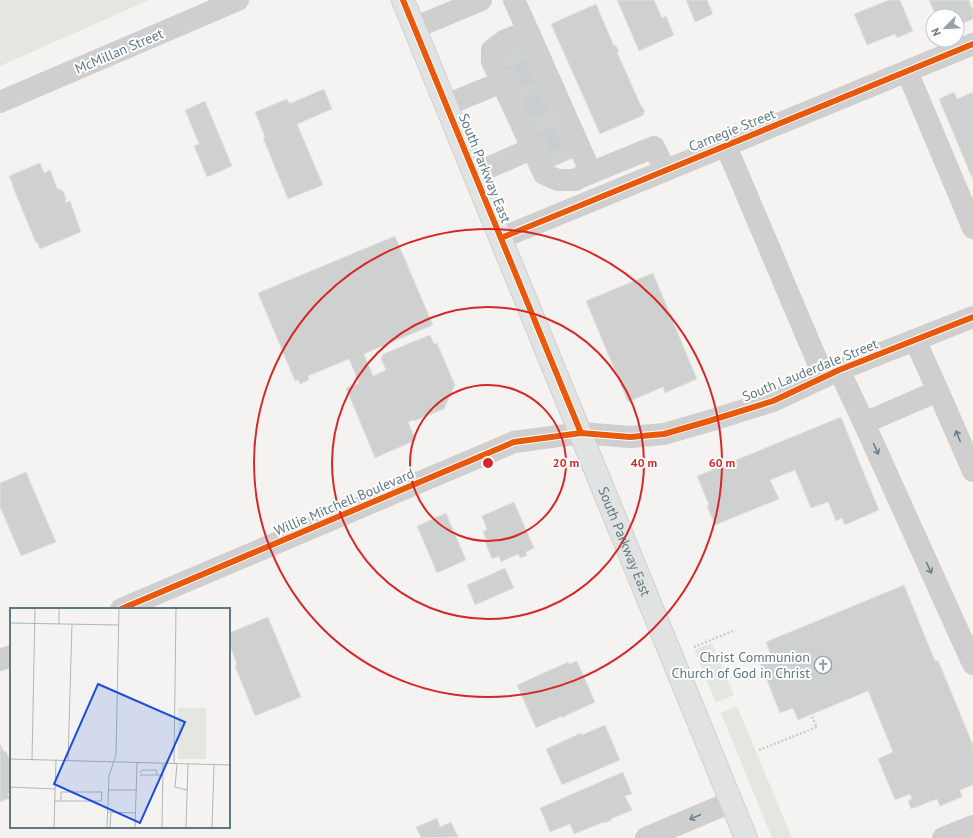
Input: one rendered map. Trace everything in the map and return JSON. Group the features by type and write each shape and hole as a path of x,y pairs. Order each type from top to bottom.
{"main road":[{"name":"South Parkway East","path":"403,0 581,433 662,636 746,838"}],"street":[{"name":"McMillan Street","path":"0,102 238,0"},
{"path":"414,28 481,0"},
{"path":"514,0 528,31 540,66 568,132 583,176 584,203"},
{"path":"528,31 504,41 492,50 492,61 506,80 535,147 544,174 558,180 583,176 654,147 665,170"},
{"name":"Carnegie Street","path":"501,238 973,44"},
{"path":"907,71 973,228"},
{"path":"446,105 506,80"},
{"path":"726,146 831,374 864,423 973,664"},
{"path":"474,174 535,147"},
{"name":"South Lauderdale Street","path":"581,433 626,438 664,434 709,421 773,401 831,374 973,317"},
{"path":"915,340 973,471"},
{"path":"864,423 938,391"},
{"name":"Willie Mitchell Boulevard","path":"123,608 514,442 581,433"},
{"path":"0,660 10,656"},
{"path":"646,838 731,802"},
{"path":"943,838 973,826"}],"path":[{"path":"693,647 736,630"},
{"path":"759,750 817,727 812,717"}],"shaded area":[{"path":"0,0 149,0 0,66"},
{"path":"712,643 734,695 716,703 694,650"},
{"path":"737,706 792,838 772,838 721,713"}],"building":[{"path":"617,0 654,0 662,18 666,16 674,35 639,51"},
{"path":"686,0 707,0 713,14 695,22"},
{"path":"889,0 900,0 913,31 897,38 895,34 867,45 854,14"},
{"path":"929,0 969,0 973,10 973,19 965,22 965,8 932,8"},
{"path":"596,4 614,46 616,45 619,52 617,52 645,112 643,113 644,115 600,134 551,24"},
{"path":"524,39 575,157 548,169 497,50"},
{"path":"324,89 332,109 297,124 323,185 288,199 263,138 265,137 255,112 287,99 289,103 291,103"},
{"path":"954,92 957,99 973,92 973,180 939,99"},
{"path":"205,101 232,166 207,177 194,146 199,144 185,110"},
{"path":"40,163 44,173 50,170 57,188 63,191 66,198 65,203 70,201 81,232 40,249 37,242 36,243 9,176"},
{"path":"395,236 433,325 364,354 373,376 386,370 381,359 383,354 430,335 434,344 437,343 455,385 444,409 408,422 416,440 375,458 346,388 359,383 349,359 308,376 309,380 300,384 298,380 295,381 258,293"},
{"path":"653,273 697,379 665,393 663,387 628,402 586,301"},
{"path":"841,417 879,510 845,525 842,518 836,521 828,502 811,508 795,470 770,480 779,499 715,525 707,506 709,505 697,476"},
{"path":"26,472 56,542 21,556 0,507 0,483"},
{"path":"514,502 534,548 526,552 527,556 520,558 518,554 501,562 499,556 492,559 485,542 487,542 483,531 487,530 482,516"},
{"path":"446,513 466,560 437,573 417,526"},
{"path":"505,568 514,588 475,605 467,585"},
{"path":"904,585 935,661 938,660 973,745 973,785 960,790 962,797 940,806 937,799 911,809 908,801 912,799 910,794 895,800 878,759 893,752 868,691 798,720 793,708 780,713 758,658 770,653 766,642"},
{"path":"268,617 301,697 255,716 235,666 237,664 230,646 230,633"},
{"path":"577,661 595,702 563,718 562,716 536,728 517,685 568,662 569,664"},
{"path":"605,725 620,760 562,785 546,749 581,733 582,735"},
{"path":"0,743 4,752 6,751 10,761 10,793 8,794 10,798 0,802"},
{"path":"623,772 632,794 625,796 632,810 605,823 604,822 574,834 570,824 550,832 540,808"},
{"path":"437,818 440,827 451,822 458,837 421,838 416,827"}],"tunnel":[{"path":"510,79 537,68"},
{"path":"523,111 550,99"},
{"path":"538,146 565,133"}],"cycle path":[{"path":"403,0 581,433"},
{"path":"501,238 973,44"},
{"path":"123,608 514,442 581,433 630,437 664,434 773,401 839,370 973,317"}],"place":[{"name":"Christ Communion Church of God in Christ","path":"823,665"}]}
